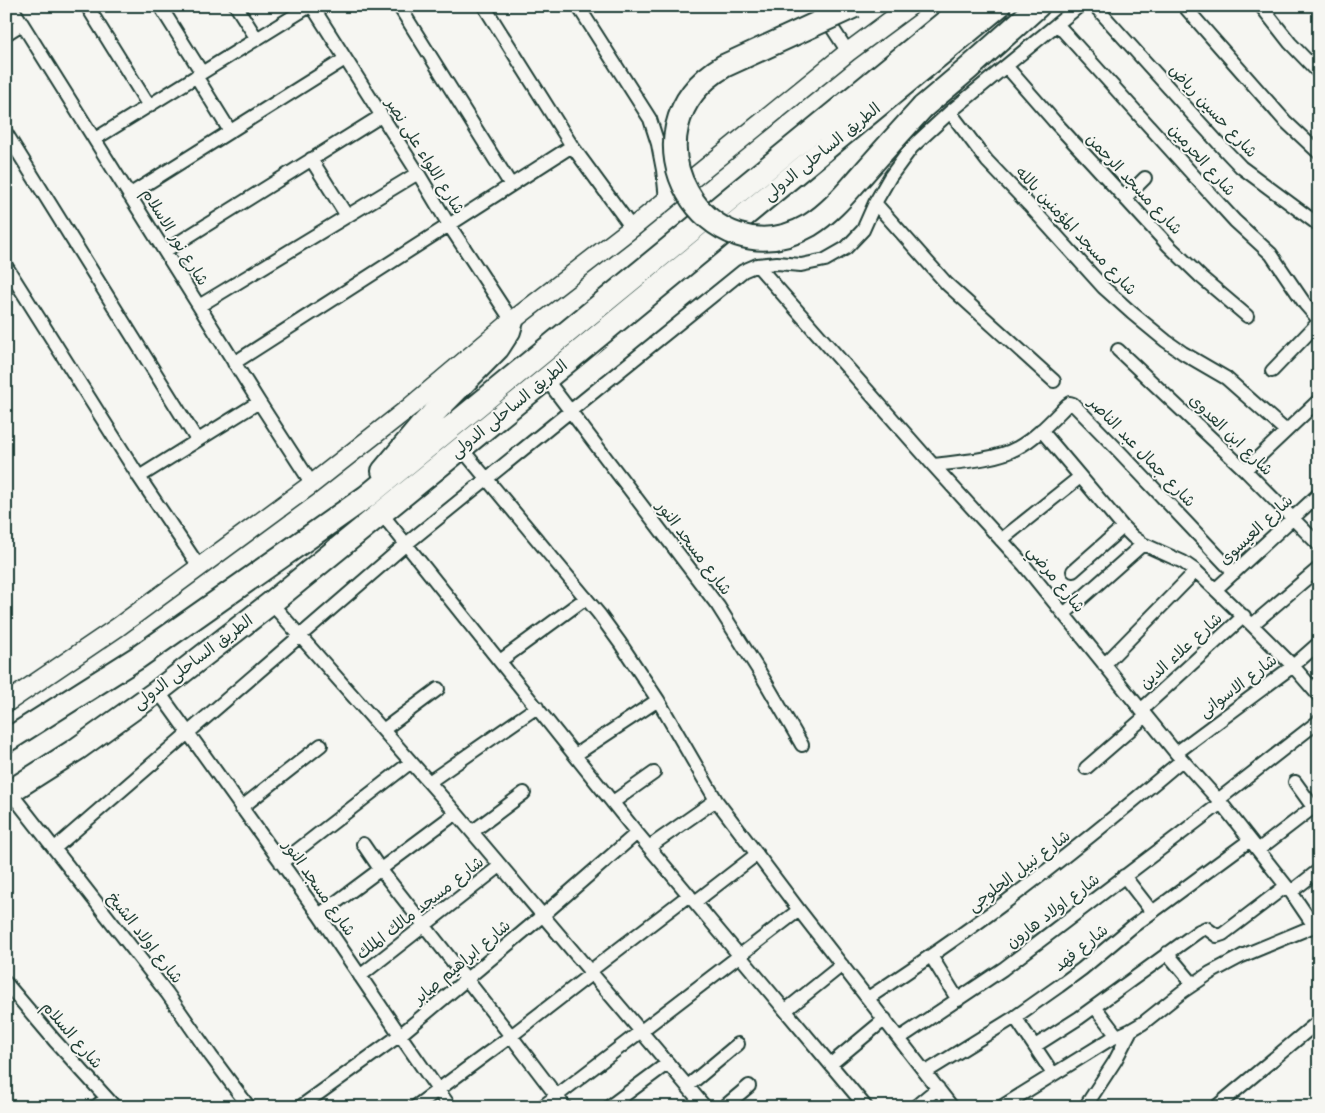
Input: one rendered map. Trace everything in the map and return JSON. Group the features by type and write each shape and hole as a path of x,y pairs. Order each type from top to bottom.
{"highway":[{"path":"856,6 724,66 706,78 690,95 680,116 675,140 678,169 688,194 701,212 720,226 730,231 753,237 777,237 809,225 829,211 923,107 1038,6"},
{"name":"الطريق الساحلى الدولى","path":"6,740 137,658 366,498 965,6"},
{"name":"الطريق الساحلى الدولى","path":"8,793 77,749 158,691 271,603 999,6"},
{"path":"366,498 382,473 407,442 498,348 507,335 512,321"}],"street":[{"name":"شارع نور الاسلام","path":"11,6 234,363 312,484"},
{"path":"87,6 149,106"},
{"path":"160,6 230,131"},
{"path":"236,6 257,39"},
{"path":"94,140 311,6"},
{"name":"شارع اللواء على نصر","path":"311,6 512,321"},
{"path":"399,6 511,185"},
{"path":"484,6 572,146 632,228"},
{"path":"578,6 650,119 658,144 666,200"},
{"path":"818,6 848,52"},
{"path":"6,703 118,627 312,484 410,407 512,321 632,228 848,52 910,6"},
{"path":"55,848 405,545 743,271 757,265 777,263 801,265 825,260 846,248 863,230 875,203 890,177 912,147 950,112 1079,6"},
{"name":"شارع حسين رياض","path":"1095,6 1222,148 1242,167 1319,225"},
{"path":"1184,6 1286,121 1319,153"},
{"path":"1266,8 1290,43 1319,74"},
{"path":"6,34 22,24"},
{"name":"شارع الحرمين","path":"1057,24 1235,221 1271,254 1319,321"},
{"path":"129,195 346,59"},
{"name":"شارع مسجد الرحمن","path":"1006,66 1169,246 1200,277 1246,316"},
{"name":"شارع مسجد المؤمنين بالله","path":"950,112 987,161 1103,287 1166,341 1226,378 1286,431"},
{"path":"165,251 381,116"},
{"path":"6,133 197,440"},
{"path":"234,363 572,146"},
{"path":"311,160 347,216"},
{"path":"199,306 418,173"},
{"path":"1125,198 1145,178"},
{"path":"875,203 947,284 1054,381"},
{"name":"شارع مرضي","path":"757,265 1024,565 1143,713 1219,801 1317,925"},
{"path":"6,266 138,478 200,568"},
{"path":"1272,372 1319,321"},
{"name":"شارع ابن العدوى","path":"1118,350 1245,470 1319,545"},
{"name":"شارع مسجد النور","path":"546,379 718,606 802,745"},
{"path":"1245,470 1319,400"},
{"path":"138,478 259,402"},
{"name":"شارع جمال عبد الناصر","path":"933,465 1005,454 1018,448 1041,430 1070,403 1075,405 1234,572"},
{"path":"1041,430 1133,537 1143,544 1183,562 1196,571 1248,620 1319,696"},
{"path":"461,448 586,598 620,643 658,700 716,800 952,1107"},
{"path":"1001,540 1080,477"},
{"name":"شارع العيسوى","path":"1216,589 1319,494"},
{"path":"381,514 649,847 866,1107"},
{"path":"1072,571 1123,527"},
{"path":"1064,614 1143,544"},
{"name":"شارع علاء الدين","path":"1086,768 1143,713 1248,620 1319,568"},
{"path":"1104,665 1196,571"},
{"path":"500,661 586,598"},
{"path":"271,603 456,813 705,1107"},
{"name":"شارع الاسوانى","path":"1179,756 1319,643"},
{"path":"383,730 438,689"},
{"name":"شارع مسجد النور","path":"158,691 319,915 450,1107"},
{"path":"575,755 658,700"},
{"path":"429,782 537,707"},
{"name":"شارع اولاد هارون","path":"900,1038 1023,954 1319,721"},
{"path":"241,808 321,745"},
{"name":"شارع نبيل الحلوجى","path":"868,998 998,908 1060,860 1122,811 1179,756"},
{"path":"281,863 411,762"},
{"path":"613,802 654,773"},
{"path":"1295,782 1316,805"},
{"name":"شارع اولاد الشيخ","path":"8,793 55,848 167,993 249,1107"},
{"path":"472,832 524,793"},
{"path":"649,847 716,800"},
{"name":"شارع فهد","path":"926,1072 1015,1017 1082,969 1152,912 1316,805"},
{"path":"319,915 456,813"},
{"name":"شارع ابراهيم صابر","path":"300,1107 400,1035 638,833"},
{"path":"363,844 380,869 564,1107"},
{"path":"416,1107 511,1036 590,973 692,898 757,854"},
{"name":"شارع مسجد مالك الملك","path":"360,976 500,866"},
{"path":"1034,1046 1095,1007 1202,929 1210,930 1217,936 1223,934 1319,870"},
{"path":"1124,876 1152,912"},
{"path":"542,1107 799,910"},
{"path":"1000,1107 1116,1036 1131,1030 1210,973 1234,960 1317,925"},
{"path":"1167,954 1193,984"},
{"path":"931,956 958,1000"},
{"path":"786,1010 842,966"},
{"name":"شارع السلام","path":"6,983 111,1103"},
{"path":"1095,1007 1116,1036"},
{"path":"1015,1017 1053,1074"},
{"path":"831,1064 885,1019"},
{"path":"1216,1107 1319,1021"},
{"path":"1084,1107 1116,1060 1131,1030"},
{"path":"688,1086 738,1044"},
{"path":"610,1106 668,1063"},
{"path":"724,1107 749,1086"},
{"path":"915,1107 938,1088"},
{"path":"95,1107 111,1103"}]}
